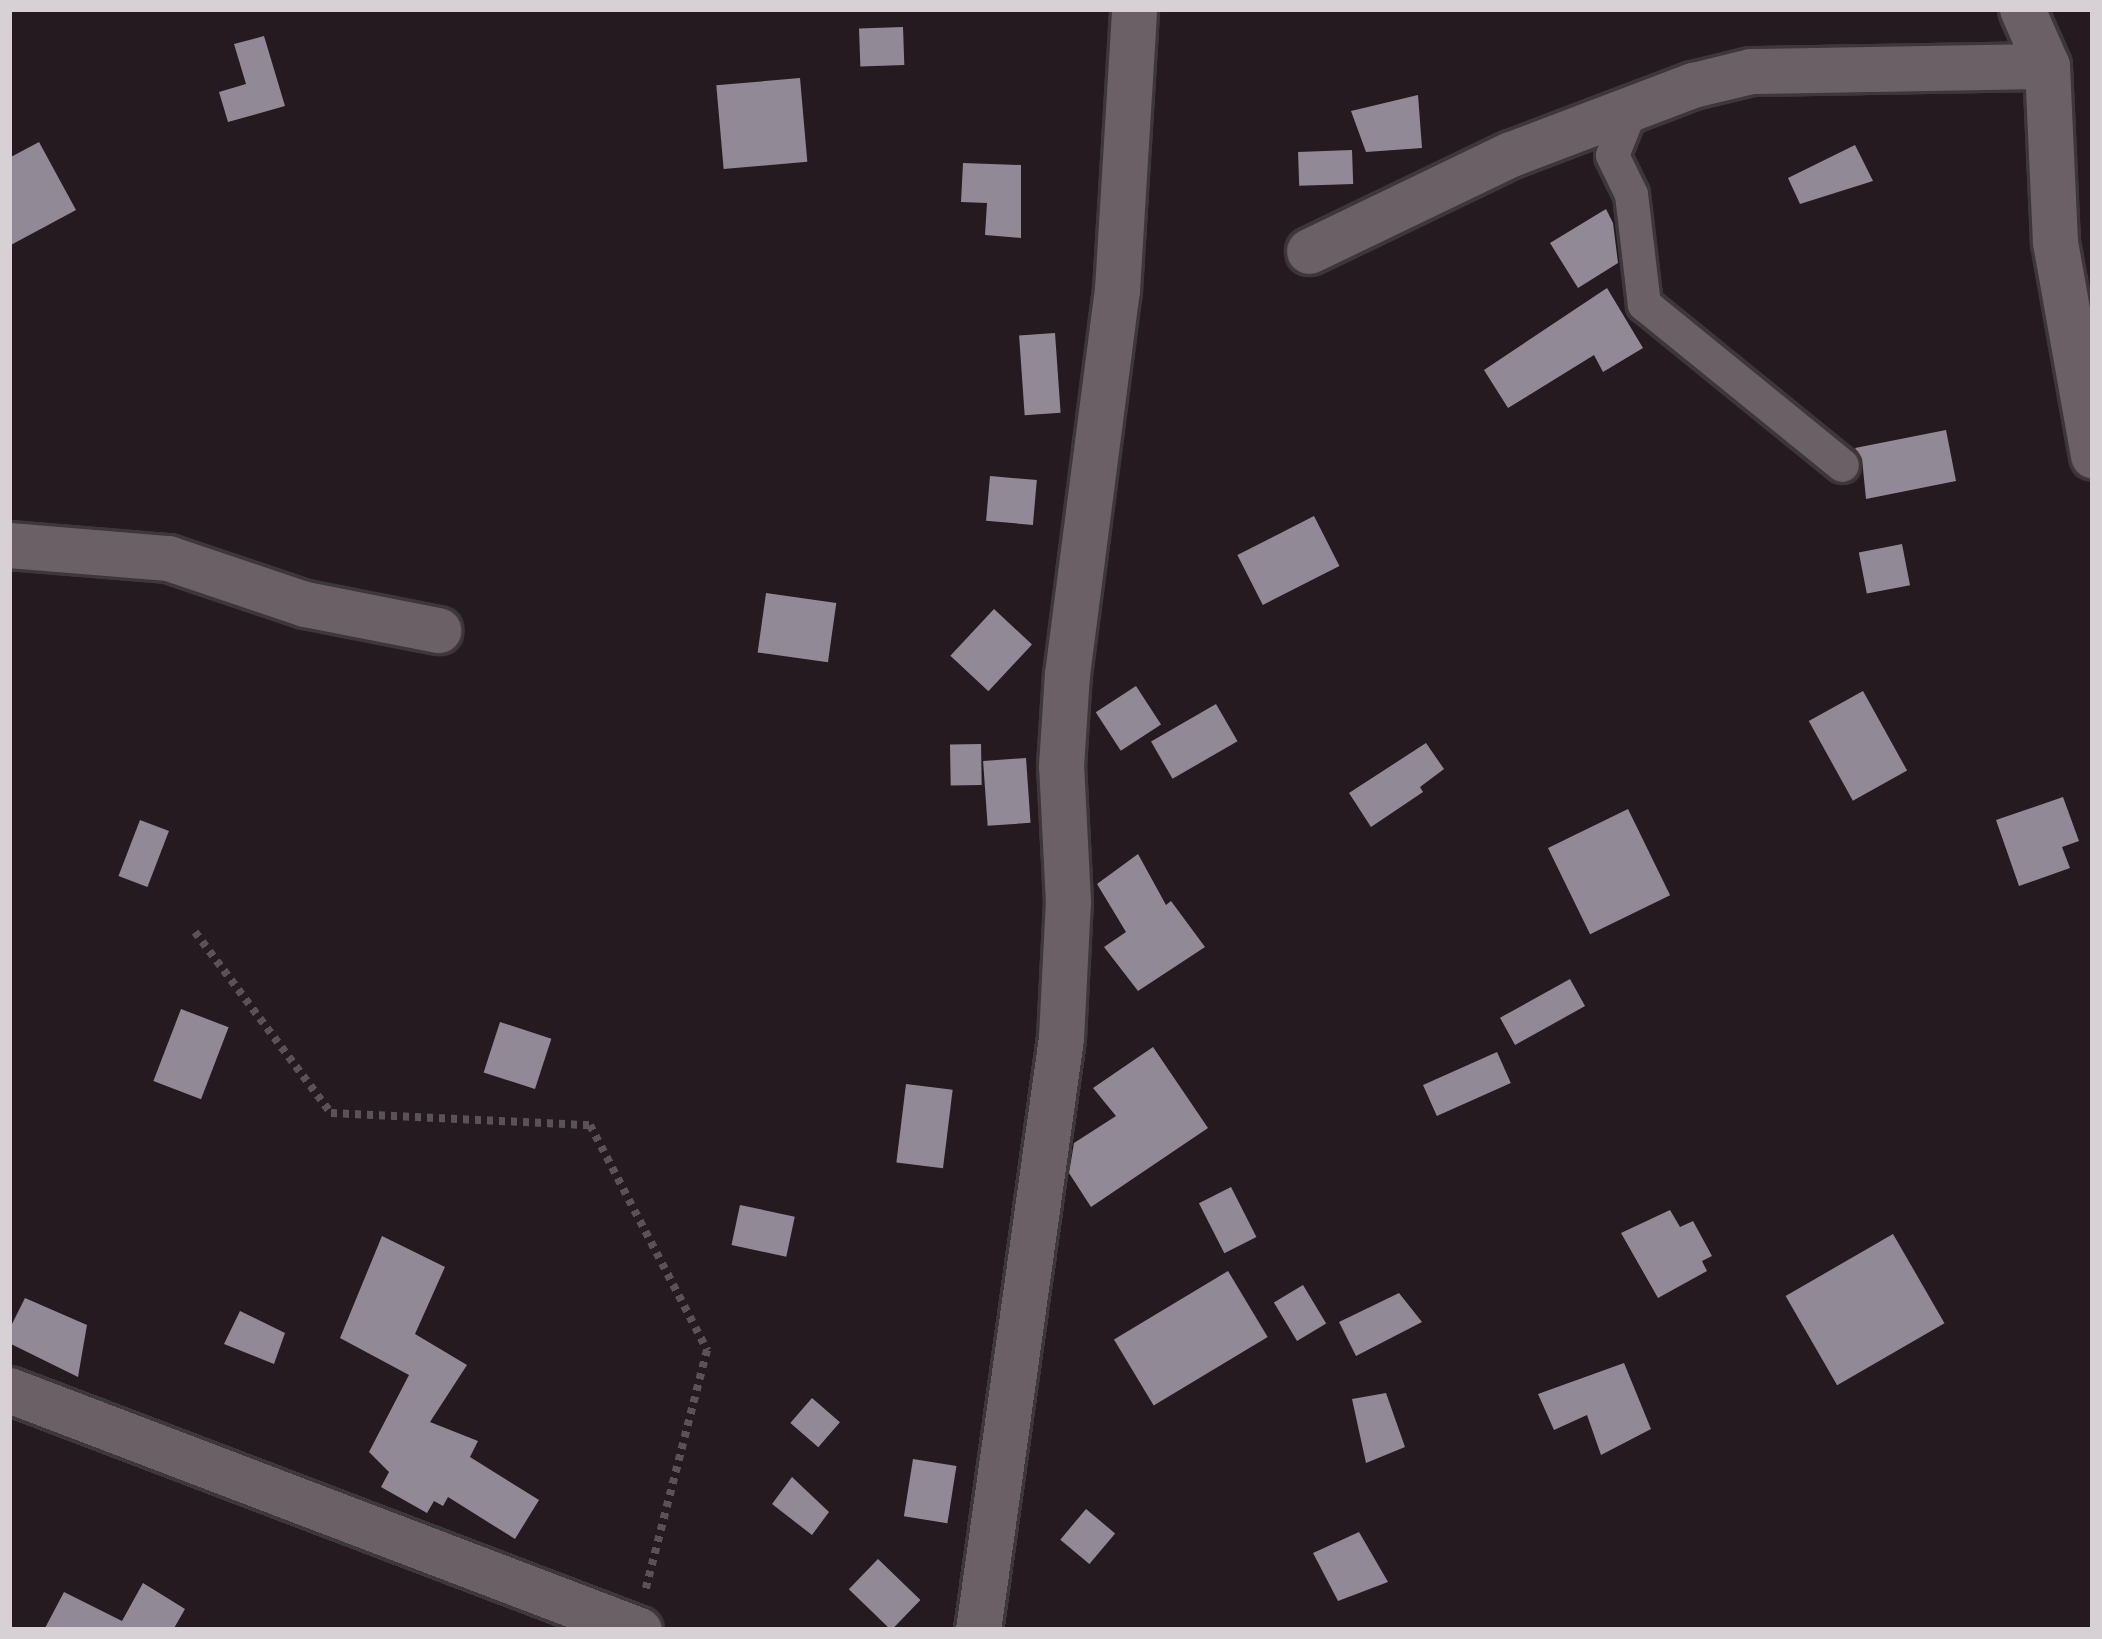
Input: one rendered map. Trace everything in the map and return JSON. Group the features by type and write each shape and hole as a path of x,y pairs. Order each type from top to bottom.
{"street":[{"path":"978,1630 1061,1038 1068,902 1061,766 1066,674 1118,290 1134,9"},
{"path":"2022,9 2047,66 2055,242 2093,456"},
{"path":"1309,251 1511,154 1693,85 1751,71 2047,66"},
{"path":"1630,110 1612,155 1631,194 1644,304 1842,465"},
{"path":"9,545 168,558 305,604 438,630"},
{"path":"9,1390 638,1629"}],"path":[{"path":"195,932 331,1113 590,1126 707,1350 638,1629"}],"building":[{"path":"903,27 904,65 860,67 859,29"},
{"path":"264,36 285,106 228,122 219,92 246,84 234,44"},
{"path":"800,78 807,162 724,169 716,85"},
{"path":"1418,95 1422,148 1366,152 1351,111"},
{"path":"39,142 76,210 9,246 9,158"},
{"path":"1855,145 1873,181 1800,204 1788,178"},
{"path":"1352,150 1353,184 1299,186 1298,152"},
{"path":"963,163 1021,165 1021,238 985,235 987,203 961,202"},
{"path":"1606,209 1613,223 1618,263 1578,288 1550,243"},
{"path":"1607,288 1643,348 1603,372 1594,355 1508,408 1484,370"},
{"path":"1055,333 1061,413 1025,415 1019,336"},
{"path":"1946,430 1956,481 1866,499 1862,459 1855,448"},
{"path":"990,476 1037,480 1033,525 986,521"},
{"path":"1314,516 1339,566 1263,605 1237,555"},
{"path":"1902,544 1910,585 1867,594 1859,552"},
{"path":"766,593 836,603 828,662 758,652"},
{"path":"994,609 1032,644 988,691 950,656"},
{"path":"1136,686 1161,725 1121,751 1096,712"},
{"path":"1863,691 1907,771 1853,801 1809,721"},
{"path":"1216,704 1238,741 1173,779 1151,742"},
{"path":"1426,743 1444,769 1420,787 1423,792 1371,827 1349,793"},
{"path":"981,744 982,785 951,786 950,745"},
{"path":"1026,758 1031,823 988,826 983,761"},
{"path":"2063,797 2079,841 2062,847 2070,868 2019,886 1996,820"},
{"path":"1628,809 1670,895 1590,934 1548,848"},
{"path":"140,820 169,831 147,887 118,876"},
{"path":"1138,854 1166,905 1171,901 1205,947 1138,991 1104,947 1126,932 1097,884"},
{"path":"1570,979 1585,1006 1515,1045 1500,1018"},
{"path":"181,1009 229,1027 201,1099 153,1081"},
{"path":"500,1022 551,1039 535,1089 484,1072"},
{"path":"1153,1047 1208,1128 1091,1207 1069,1173 1074,1143 1116,1116 1093,1088"},
{"path":"1497,1052 1511,1083 1437,1116 1423,1085"},
{"path":"906,1084 953,1090 943,1168 896,1162"},
{"path":"1231,1187 1256,1237 1224,1253 1199,1203"},
{"path":"740,1205 795,1217 786,1257 731,1245"},
{"path":"1670,1210 1680,1227 1693,1221 1712,1256 1702,1261 1707,1271 1658,1298 1621,1233"},
{"path":"1893,1234 1944,1323 1837,1385 1786,1296"},
{"path":"382,1236 445,1267 415,1334 467,1365 430,1422 478,1441 470,1457 539,1500 515,1539 448,1497 443,1506 434,1501 427,1513 381,1487 389,1472 369,1452 409,1375 340,1338"},
{"path":"1228,1271 1268,1337 1154,1406 1114,1340"},
{"path":"1303,1285 1326,1324 1297,1341 1274,1303"},
{"path":"1399,1293 1422,1322 1356,1356 1339,1322"},
{"path":"25,1298 87,1325 78,1377 9,1343 9,1330"},
{"path":"240,1311 285,1333 274,1364 224,1344"},
{"path":"1624,1363 1651,1429 1601,1455 1587,1415 1554,1430 1538,1394"},
{"path":"1386,1393 1405,1447 1366,1463 1352,1399"},
{"path":"812,1398 840,1422 818,1447 790,1423"},
{"path":"913,1459 956,1466 947,1523 904,1516"},
{"path":"792,1477 829,1512 812,1535 772,1504"},
{"path":"1086,1509 1115,1533 1089,1564 1060,1540"},
{"path":"1359,1532 1388,1582 1338,1601 1313,1553"},
{"path":"878,1559 920,1600 891,1630 849,1589"},
{"path":"143,1583 185,1609 173,1630 44,1630 64,1592 122,1621"}]}
